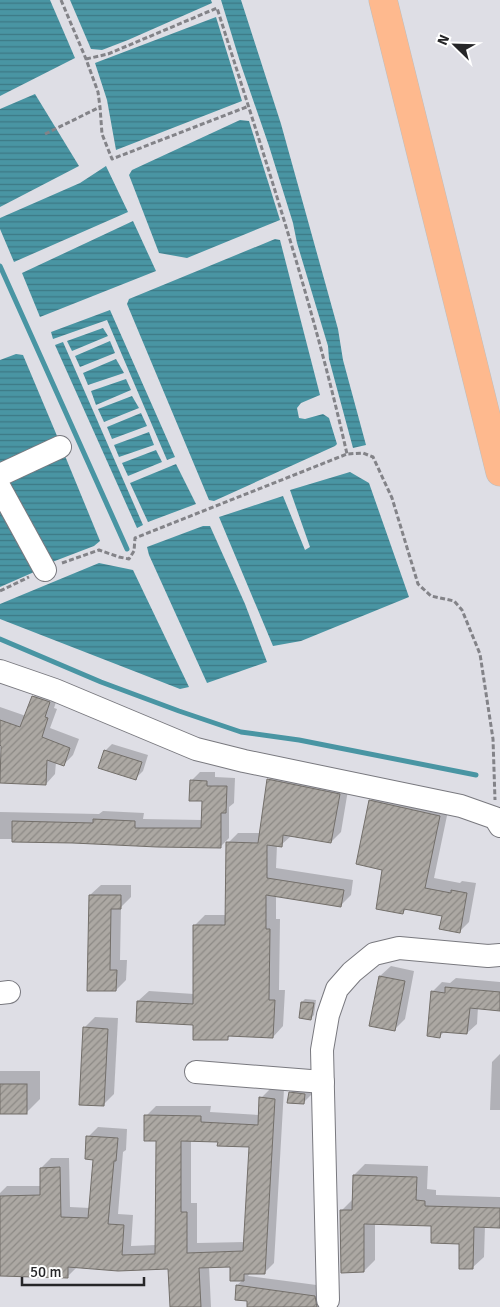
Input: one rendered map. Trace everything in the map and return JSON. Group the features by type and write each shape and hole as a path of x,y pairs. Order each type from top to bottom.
{"main road":[{"path":"383,0 500,472"}],"street":[{"path":"0,475 60,447"},
{"path":"0,488 45,570"},
{"path":"0,671 55,690 196,749 253,763 461,806 498,822"},
{"path":"328,1300 322,1050 328,1015 337,989 352,972 374,954 399,948 488,956 500,955"},
{"path":"196,1072 323,1082"}],"path":[{"path":"61,0 98,92 102,134 112,158 249,106"},
{"path":"86,59 108,54 217,8 289,235 332,389 346,454"},
{"path":"45,134 100,107"},
{"path":"0,591 45,570 99,550 129,559 134,551 135,538 346,454 363,453 373,457 392,498 418,584 431,596 454,601 462,610 480,654 493,738 498,822"}],"water":[{"path":"0,0 50,0 75,58 0,96"},
{"path":"70,0 211,0 212,3 102,50 91,49"},
{"path":"221,0 241,0 281,124 338,329 343,360 366,445 353,448 329,359 328,346 297,243 293,223"},
{"path":"216,17 242,101 116,150 107,100 95,63"},
{"path":"35,94 79,166 0,207 0,109"},
{"path":"240,120 249,121 280,220 187,258 159,253 129,175 132,170"},
{"path":"106,166 128,212 14,262 0,229 0,218 80,183"},
{"path":"133,221 156,271 40,317 22,273"},
{"path":"275,239 280,240 320,395 301,403 297,408 299,418 305,419 323,414 329,418 337,444 214,501 209,500 127,304 129,299"},
{"path":"110,310 175,457 167,460 107,320 53,339 51,332"},
{"path":"103,328 108,336 72,351 67,341"},
{"path":"110,341 115,353 80,367 75,356"},
{"path":"63,342 143,525 137,528 55,345"},
{"path":"16,354 23,355 60,443 0,466 0,360"},
{"path":"116,359 124,373 88,385 83,373"},
{"path":"126,379 131,390 96,405 91,391"},
{"path":"132,396 139,408 104,422 98,409"},
{"path":"141,413 147,426 112,439 107,427"},
{"path":"149,432 154,445 119,457 114,445"},
{"path":"156,450 162,462 128,476 122,463"},
{"path":"63,451 100,541 94,546 47,564 5,487 10,477"},
{"path":"176,464 196,504 148,522 130,483"},
{"path":"350,472 369,483 409,597 301,641 273,646 219,517 283,496 305,550 310,547 290,490"},
{"path":"0,494 41,569 0,587"},
{"path":"203,526 210,526 245,604 267,662 207,683 147,547"},
{"path":"99,563 133,570 189,687 180,689 0,619 0,604"}],"building":[{"path":"32,696 50,702 45,717 48,718 42,737 70,748 64,766 47,760 46,785 0,783 0,720 20,727"},
{"path":"104,750 142,762 136,780 98,768"},
{"path":"267,779 340,794 331,843 283,835 282,847 267,845 267,878 344,890 341,907 266,895 266,929 270,929 269,1000 275,1000 273,1038 228,1036 228,1040 193,1040 193,1025 136,1022 137,1001 193,1004 193,925 225,925 226,842 258,843"},
{"path":"190,780 207,781 207,786 227,786 226,813 221,813 221,848 12,842 12,821 93,823 93,819 135,821 135,828 201,828 202,801 189,801"},
{"path":"369,800 440,816 425,888 451,893 451,890 467,893 460,933 439,929 442,916 404,909 403,914 376,909 382,870 356,864"},
{"path":"89,895 121,895 121,909 111,909 110,970 117,970 116,991 87,991"},
{"path":"379,976 405,981 395,1031 369,1026"},
{"path":"445,987 500,992 500,1011 470,1008 467,1034 441,1032 440,1038 427,1036 431,991 445,993"},
{"path":"301,1002 314,1003 311,1020 299,1018"},
{"path":"83,1027 108,1029 104,1106 79,1105"},
{"path":"0,1084 27,1084 27,1114 0,1114"},
{"path":"289,1092 305,1094 304,1104 287,1103"},
{"path":"259,1097 275,1099 265,1274 244,1274 244,1281 230,1281 230,1267 199,1268 201,1307 170,1307 168,1269 118,1271 68,1267 68,1278 0,1276 0,1196 40,1195 40,1168 60,1167 61,1217 88,1218 93,1160 85,1159 86,1136 118,1138 108,1224 124,1225 122,1255 155,1254 156,1141 144,1141 144,1115 201,1116 201,1122 258,1125","holes":["181,1141 218,1142 217,1146 249,1147 243,1251 187,1253 187,1212 181,1212"]},
{"path":"353,1175 417,1177 416,1200 425,1201 425,1206 500,1208 500,1228 474,1227 473,1269 459,1269 459,1244 431,1243 431,1226 364,1224 364,1272 341,1273 340,1210 352,1210"},
{"path":"236,1285 315,1296 317,1307 247,1307 247,1301 235,1300"}],"waterway":[{"path":"0,266 127,549"},
{"path":"0,639 101,682 241,732 299,740 476,775"}]}
